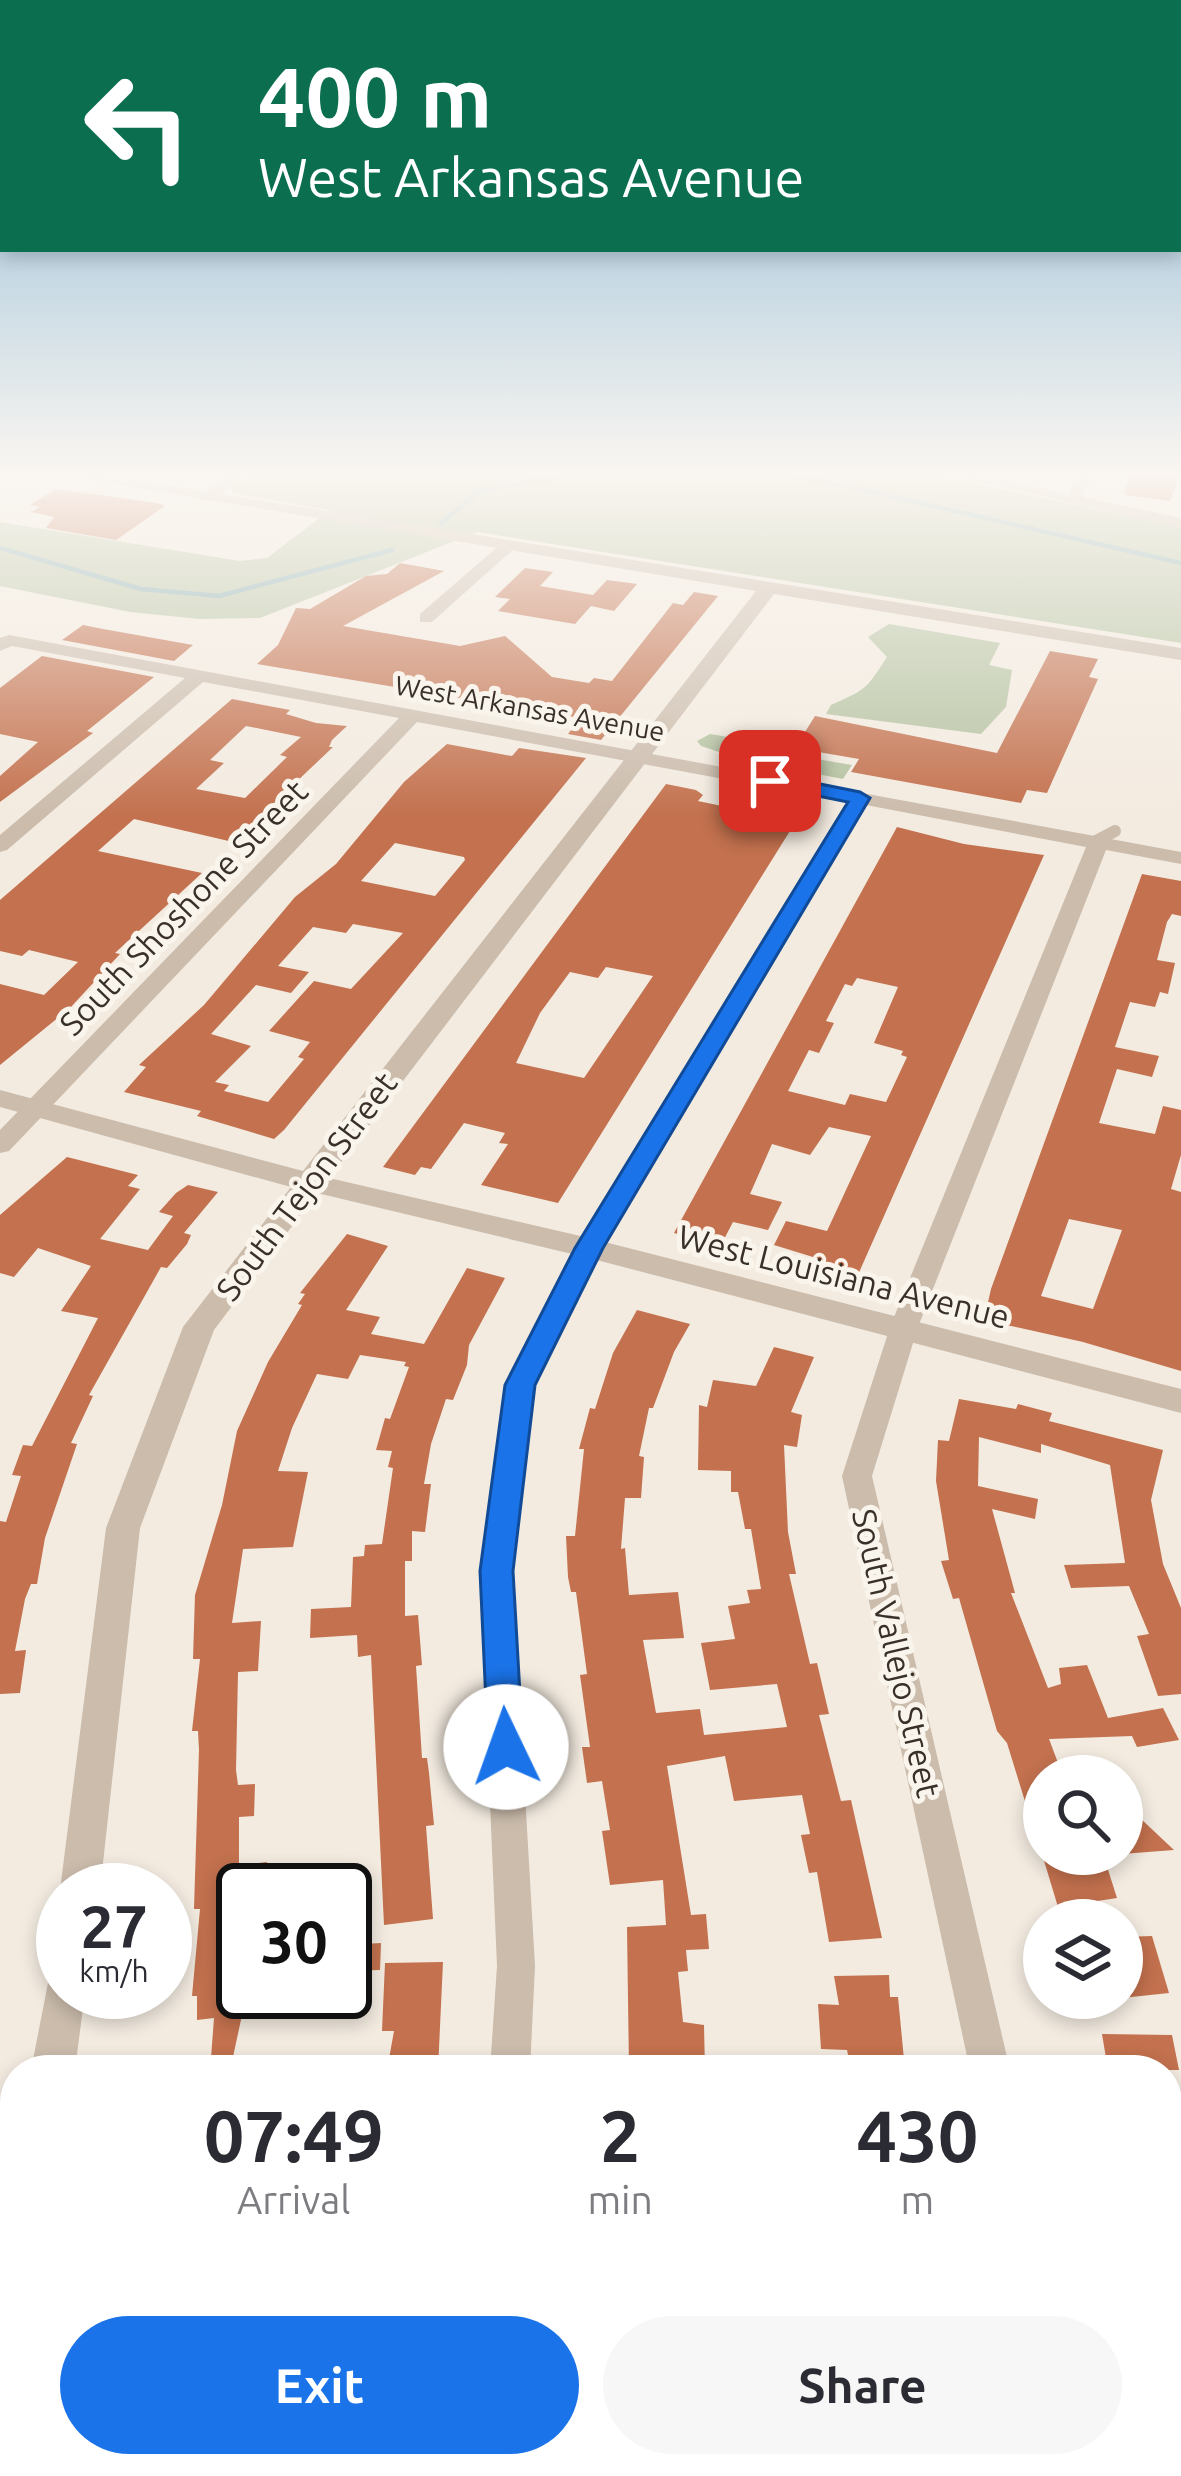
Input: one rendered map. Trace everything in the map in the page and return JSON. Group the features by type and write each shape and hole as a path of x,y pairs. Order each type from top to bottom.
{"street":[{"path":"426,618 463,586"},
{"path":"754,586 1181,655"},
{"name":"South Tejon Street","path":"83,1863 123,1528 199,1327 769,588"},
{"name":"West Arkansas Avenue","path":"5,643 201,674 860,798 1102,838 1181,858"},
{"path":"0,846 201,674"},
{"name":"South Shoshone Street","path":"0,1145 414,714"},
{"path":"511,2055 517,1966 496,1571 520,1385 589,1248 860,798"},
{"name":"South Vallejo Street","path":"987,2055 857,1476 904,1327 1102,838"},
{"name":"West Louisiana Avenue","path":"0,1098 308,1182 904,1327 1181,1401"},
{"path":"54,2055 60,2019"}],"green space":[{"path":"0,586 342,586 260,618 200,619 130,612"},
{"path":"817,586 1181,586 1181,643"},
{"path":"889,624 1000,643 989,665 1012,670 1006,707 981,734 826,714 831,705 858,692 874,677 887,657 868,637"},
{"path":"710,734 789,747 787,754 852,765 843,779 743,760 701,746 697,741"}],"building":[{"path":"350,586 417,586 343,626 460,646 505,636 552,677 589,683 594,678 612,681 673,603 683,605 694,592 718,596 601,740 568,734 580,718 257,664 278,645 296,608 310,609"},
{"path":"507,586 540,586 593,595 602,586 636,586 614,611 591,606 575,624 498,611 510,599 495,597"},
{"path":"83,625 193,645 174,661 62,640"},
{"path":"1050,651 1098,659 1089,677 1098,679 1047,793 1027,790 1021,803 851,772 859,759 795,748 815,716 997,753"},
{"path":"42,656 154,677 87,731 93,733 0,802 0,776 38,742 0,734 0,688"},
{"path":"232,699 290,710 286,714 316,723 347,726 332,740 329,747 333,747 233,842 134,819 98,851 202,873 115,953 120,954 70,1008 0,1065 0,984 44,995 78,962 29,950 22,956 0,951 0,900","holes":["246,726 301,737 245,798 196,789 224,763 210,760"]},
{"path":"447,744 512,756 519,748 586,758 274,1139 197,1116 201,1111 124,1092 146,1067 139,1065 204,1005 295,897 336,864 404,782","holes":["395,843 464,857 465,860 435,896 361,881","353,924 403,933 351,989 314,981 269,1031 310,1042 298,1057 304,1059 268,1102 224,1091 229,1085 215,1082 251,1046 211,1034 256,985 291,993 309,972 278,966 313,927 346,933"]},
{"path":"666,784 696,790 703,795 698,801 746,811 751,804 803,810 558,1203 481,1185 508,1144 499,1143 505,1133 464,1123 431,1169 421,1167 415,1175 383,1167","holes":["606,967 653,976 584,1078 516,1063 540,1013 570,972 598,978"]},
{"path":"897,827 964,844 1044,855 853,1286 819,1277 826,1261 774,1245 786,1221 827,1231 871,1136 829,1127 810,1155 772,1144 750,1194 782,1202 768,1230 733,1222 721,1245 674,1233","holes":["857,978 898,987 874,1043 903,1051 901,1055 907,1057 886,1102 850,1094 845,1105 788,1091 809,1050 819,1053 834,1023 826,1021 845,984 852,986"]},
{"path":"1142,874 1181,881 1181,916 1172,914 1167,922 1157,960 1175,963 1168,994 1160,992 1155,1007 1130,1002 1115,1047 1159,1056 1152,1077 1117,1069 1099,1123 1155,1134 1163,1106 1181,1110 1181,1155 1171,1189 1181,1192 1181,1371 984,1320 991,1289","holes":["1069,1219 1122,1230 1093,1309 1041,1296"]},
{"path":"67,1157 138,1175 128,1186 140,1189 100,1239 148,1250 173,1216 159,1212 176,1193 188,1185 218,1192 184,1233 191,1235 187,1244 167,1268 161,1267 89,1395 93,1396 71,1443 77,1444 45,1538 37,1584 31,1584 25,1599 15,1651 26,1650 20,1693 0,1694 0,1521 6,1522 21,1476 12,1475 23,1445 32,1446 98,1318 61,1311 91,1266 38,1248 14,1277 0,1273 0,1215"},
{"path":"347,1234 388,1246 346,1310 380,1317 371,1334 424,1344 467,1268 505,1278 469,1345 467,1365 453,1400 446,1399 424,1484 431,1484 425,1532 412,1531 412,1561 405,1561 405,1616 418,1615 422,1665 416,1666 422,1758 427,1758 434,1825 426,1826 433,1919 384,1925 371,1655 358,1657 357,1635 310,1638 311,1609 351,1607 353,1557 364,1556 365,1545 382,1544 392,1451 376,1450 409,1367 404,1366 406,1362 360,1355 348,1379 317,1374 292,1428 278,1471 308,1472 293,1547 243,1549 232,1623 261,1621 258,1671 238,1672 236,1770 238,1785 255,1784 254,1816 239,1817 239,1863 216,1863 216,2019 241,2019 233,2055 211,2055 214,2018 197,2020 197,1996 192,1996 200,1909 194,1909 199,1750 198,1731 192,1731 200,1659 193,1659 195,1595 222,1505 237,1431 305,1294 300,1293"},
{"path":"637,1310 690,1324 649,1408 639,1456 644,1457 641,1498 625,1498 621,1549 625,1548 629,1595 678,1592 684,1638 643,1640 656,1713 700,1709 704,1735 787,1727 777,1684 710,1690 701,1643 735,1639 728,1606 750,1603 747,1590 761,1589 751,1529 745,1529 738,1492 731,1492 731,1471 698,1470 699,1405 707,1407 713,1380 756,1386 774,1347 814,1357 791,1412 802,1415 797,1447 784,1445 788,1532 796,1574 789,1574 810,1664 817,1663 829,1714 819,1715 841,1801 851,1800 882,1938 829,1942 817,1872 809,1873 801,1835 810,1834 802,1795 734,1801 725,1756 667,1766 691,1915 706,1914 709,1949 686,1950 688,1971 678,1972 683,2022 704,2025 705,2055 629,2055 627,1927 666,1925 663,1880 610,1885 602,1831 610,1830 602,1781 587,1783 582,1747 590,1747 580,1675 587,1674 576,1592 571,1592 568,1577 566,1536 575,1536 584,1449 579,1449 613,1353"},
{"path":"959,1399 1016,1409 1018,1404 1052,1413 1049,1421 1163,1450 1151,1500 1163,1564 1181,1608 1181,1694 1158,1696 1137,1636 1149,1634 1129,1586 1071,1588 1064,1565 1125,1563 1110,1465 1041,1444 1041,1453 979,1437 978,1486 1038,1499 1035,1519 992,1509 1015,1593 1011,1593 1048,1688 1061,1684 1059,1668 1087,1665 1108,1718 1163,1708 1179,1740 1137,1747 1132,1736 1049,1739 1055,1755 1023,1755 1023,1795 1007,1743 997,1731 959,1598 953,1599 941,1561 949,1560 936,1481 938,1440 949,1441"},
{"path":"1143,1821 1174,1850 1143,1852"},
{"path":"1048,1875 1110,1875 1117,1898 1110,1899 1056,1899"},
{"path":"1143,1936 1152,1936 1169,1993 1143,1996"},
{"path":"381,1943 380,1970 372,1970 372,1944"},
{"path":"443,1962 439,2055 390,2055 394,2031 382,2031 385,1963"},
{"path":"889,1975 890,1997 898,1997 904,2055 848,2055 847,2050 821,2049 818,2004 839,2005 834,1976"},
{"path":"1102,2034 1172,2035 1176,2055 1106,2055"}],"waterway":[{"path":"129,586 219,596 258,586"}],"route":[{"path":"506,1747 496,1571 520,1385 589,1248 860,798 770,781"}]}
